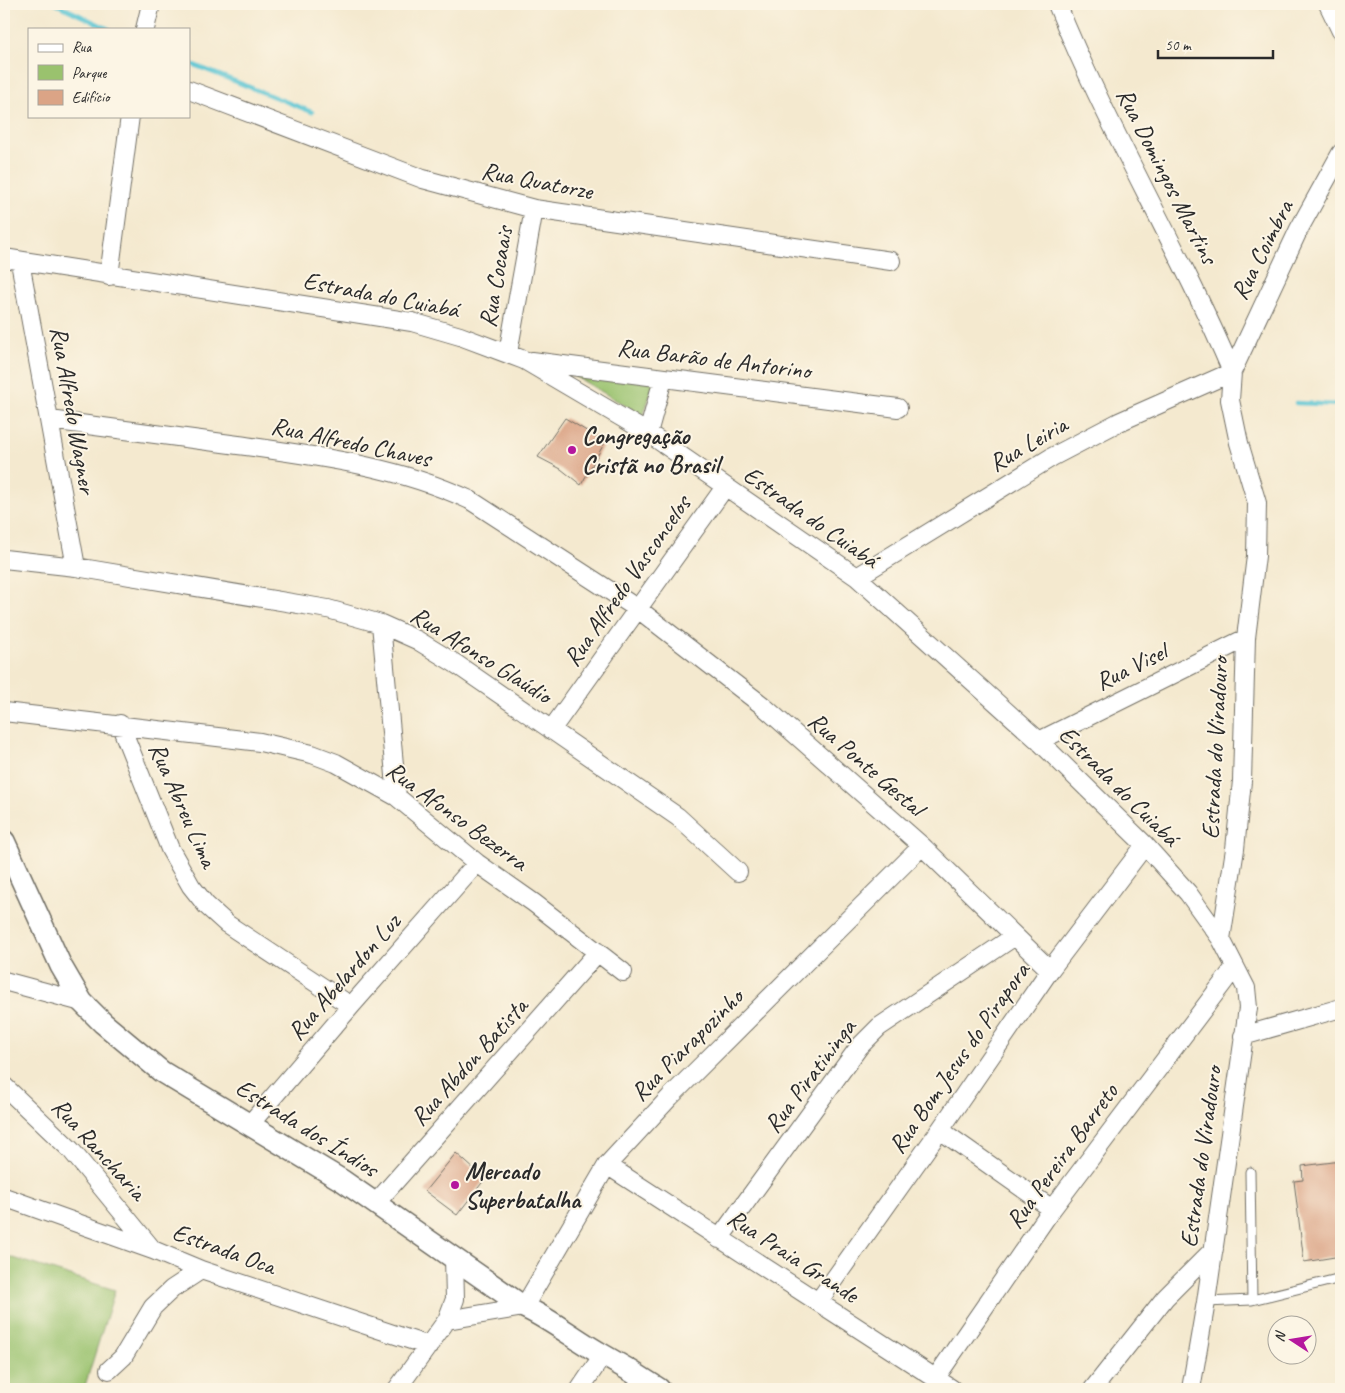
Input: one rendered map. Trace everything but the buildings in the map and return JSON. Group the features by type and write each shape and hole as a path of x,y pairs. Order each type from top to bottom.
{"street":[{"path":"145,28 151,4"},
{"name":"Rua Domingos Martins","path":"1056,4 1077,53 1170,236 1232,372"},
{"path":"1328,4 1341,32"},
{"name":"Rua Quatorze","path":"190,90 423,179 534,209 891,261"},
{"path":"109,276 130,118"},
{"name":"Rua Coimbra","path":"1232,372 1299,229 1341,153"},
{"name":"Rua Cocaais","path":"516,356 534,209"},
{"name":"Estrada do Cuiabá","path":"12,260 412,322 460,336 516,356 648,433 857,577 1038,741 1145,845 1188,893 1221,939"},
{"name":"Rua Alfredo Wagner","path":"12,260 50,420 76,567"},
{"name":"Rua Barão de Antorino","path":"516,356 663,378 898,408"},
{"name":"Rua Leiria","path":"857,577 1052,457 1119,422 1232,372"},
{"name":"Estrada do Viradouro","path":"1191,1389 1214,1249 1248,1008 1246,988 1221,939 1235,849 1242,781 1246,638 1256,556 1257,503 1239,443 1230,400 1232,372"},
{"path":"648,433 663,378"},
{"name":"Rua Alfredo Chaves","path":"50,420 269,449 372,466 410,476 445,488 470,500 638,609"},
{"name":"Rua Alfredo Vasconcelos","path":"552,730 725,487"},
{"name":"Rua Afonso Glaúdio","path":"4,559 76,567 328,609 381,624 417,640 456,664 678,817 738,872"},
{"name":"Rua Ponte Gestal","path":"638,609 762,705 922,846 1050,970"},
{"path":"381,624 397,797"},
{"name":"Rua Visel","path":"1038,741 1246,638"},
{"name":"Rua Afonso Bezerra","path":"4,712 120,724 260,742 295,749 336,764 397,797 477,863 623,972"},
{"name":"Rua Abreu Lima","path":"120,724 170,848 191,886 206,905 242,935 351,1006"},
{"name":"Estrada dos Índios","path":"4,841 61,966 82,1002 116,1035 162,1072 343,1181 524,1307 542,1316 604,1355 621,1363 660,1389"},
{"name":"Rua Bom Jesus do Pirapora","path":"818,1302 1050,970 1145,845"},
{"name":"Rua Piarapozinho","path":"524,1307 607,1165 670,1097 922,846"},
{"name":"Rua Abelardon Luz","path":"250,1124 477,863"},
{"name":"Rua Piratininga","path":"719,1239 860,1047 879,1027 1015,936"},
{"name":"Rua Abdon Batista","path":"375,1204 598,952"},
{"name":"Rua Pereira Barreto","path":"935,1379 1052,1209 1235,967"},
{"path":"4,981 82,1002"},
{"path":"1243,1036 1341,1008"},
{"name":"Rua Rancharia","path":"4,1086 71,1150 153,1250"},
{"path":"940,1130 1052,1209"},
{"name":"Rua Praia Grande","path":"607,1165 952,1389"},
{"name":"Estrada Oca","path":"4,1196 153,1250 201,1270 429,1346"},
{"path":"1093,1389 1165,1298 1214,1249"},
{"path":"396,1389 448,1320 455,1299 454,1257"},
{"path":"109,1370 124,1357 153,1307 172,1289 201,1270"},
{"path":"448,1320 524,1307"},
{"path":"580,1389 604,1355"}],"lane":[{"path":"1250,1172 1252,1300"},
{"path":"1206,1302 1252,1300 1341,1278"}],"green space":[{"path":"563,369 655,381 643,416"},
{"path":"4,1255 115,1290 84,1389 10,1389 4,1387"}],"waterway":[{"path":"56,4 107,28"},
{"path":"190,63 312,112"},
{"path":"1296,403 1341,405"}],"place":[{"name":"Congregação Cristã no Brasil","path":"572,450"},
{"name":"Mercado Superbatalha","path":"455,1185"}]}
